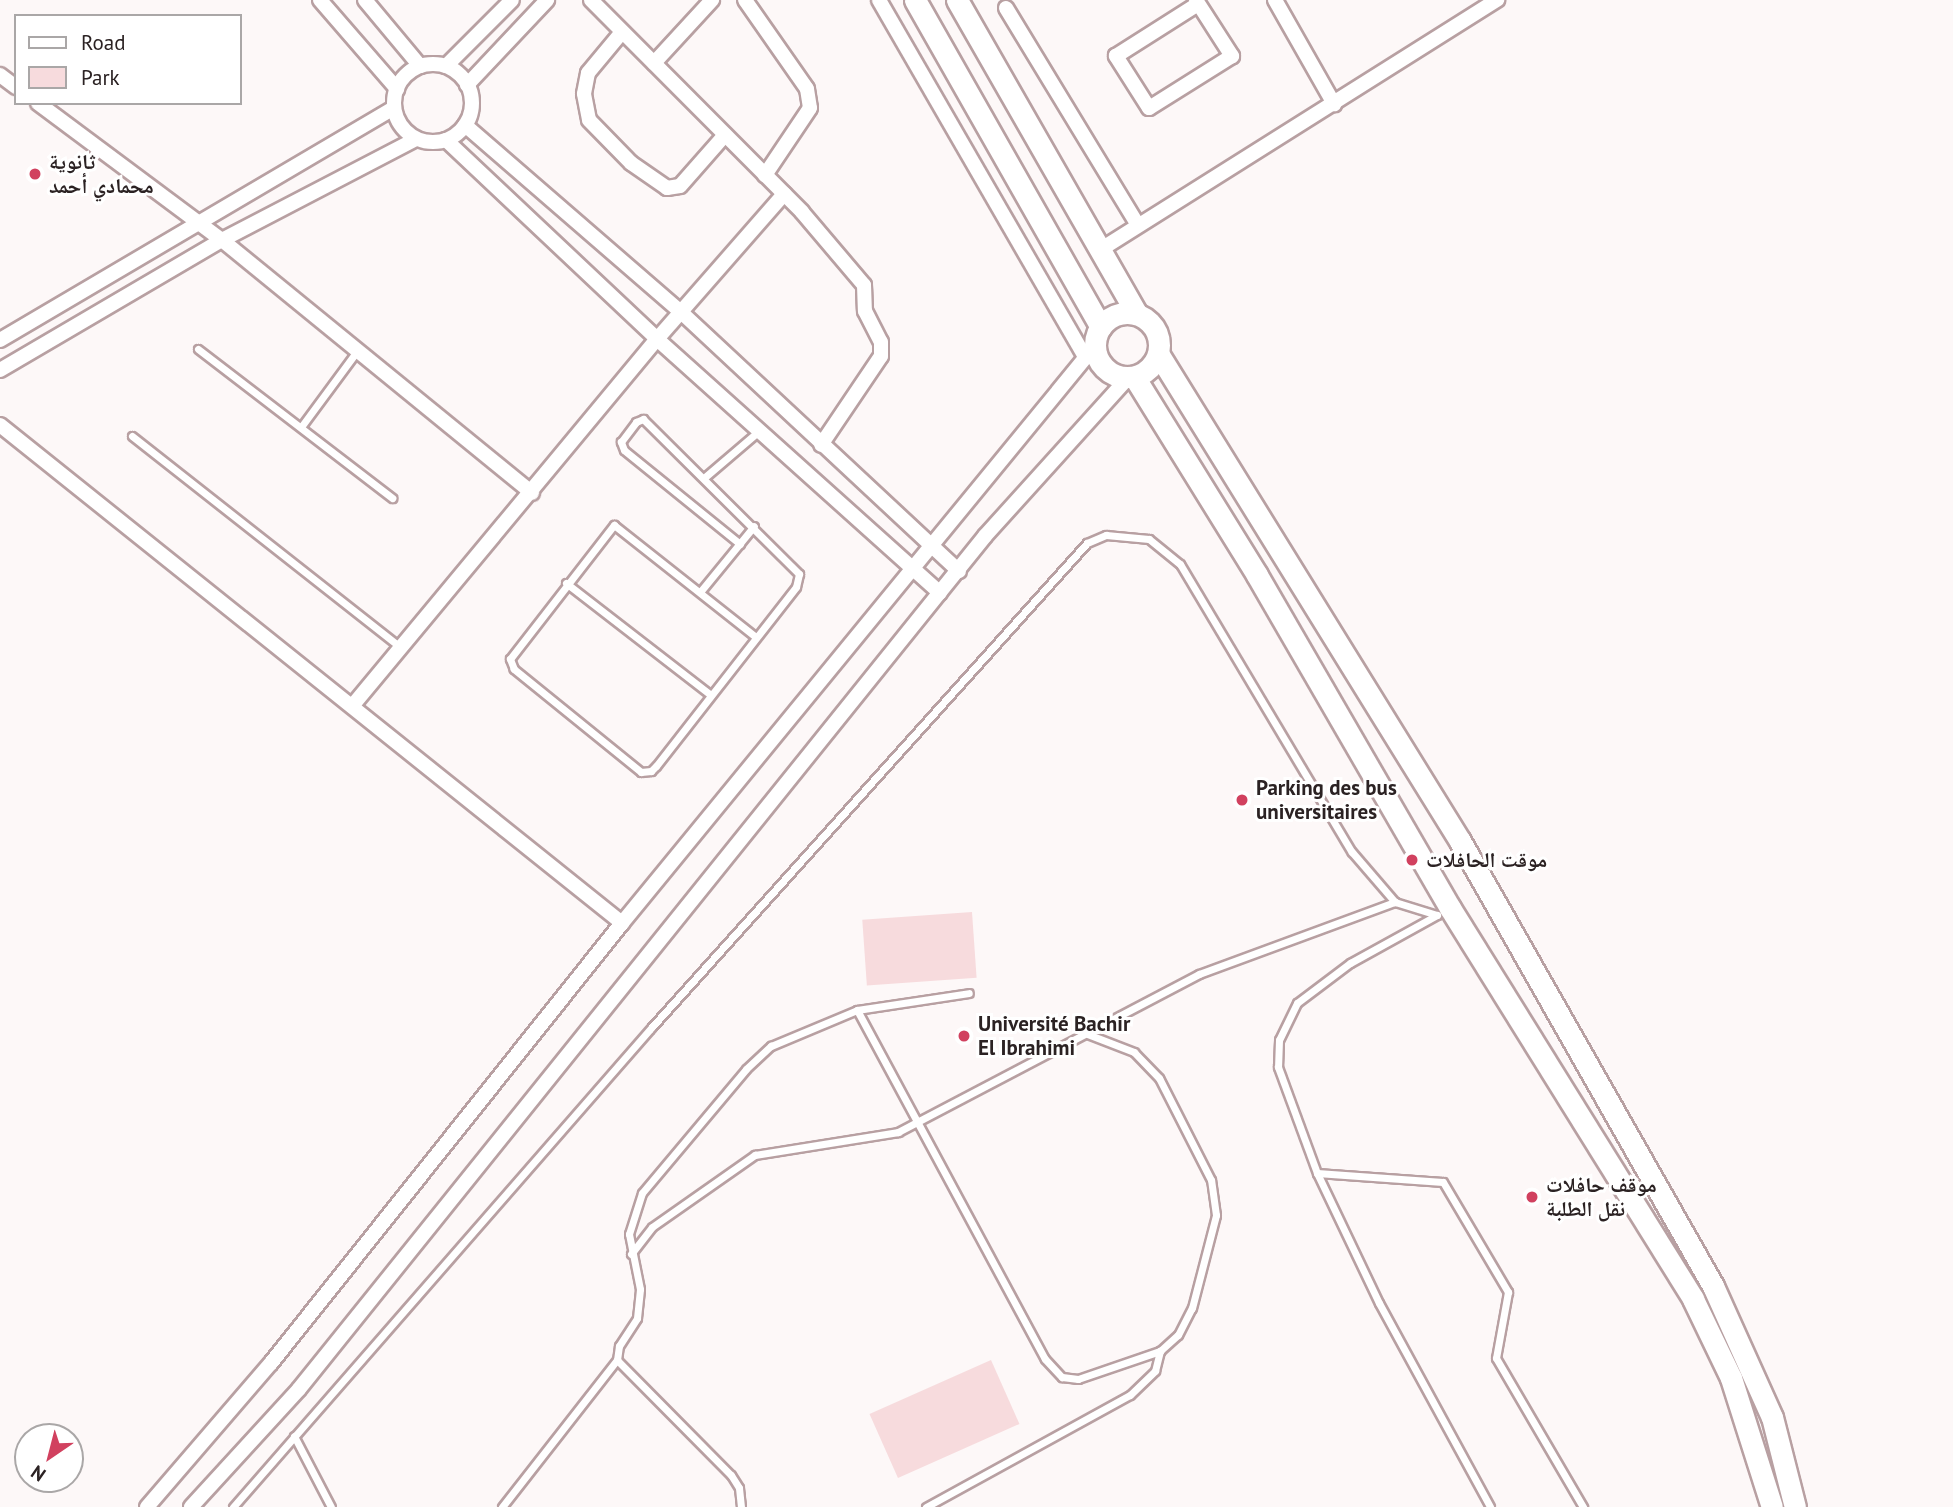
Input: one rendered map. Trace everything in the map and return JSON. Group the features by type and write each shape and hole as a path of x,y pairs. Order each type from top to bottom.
{"main road":[{"path":"915,0 1094,343 1101,365 1132,378 1257,575 1444,912 1693,1298 1731,1378 1772,1507"},
{"path":"957,0 1103,248 1137,314 1154,326 1159,355 1460,841 1713,1286 1772,1417 1796,1507"},
{"path":"1094,343 1117,314 1137,314"},
{"path":"1132,378 1147,372 1159,355"}],"street":[{"path":"320,0 397,89"},
{"path":"365,0 420,66"},
{"path":"446,66 512,0"},
{"path":"467,85 547,0"},
{"path":"591,0 765,175 864,285 865,311 881,342 875,370 821,445"},
{"path":"654,64 712,0"},
{"path":"745,0 807,89 810,108 765,175"},
{"path":"147,1507 271,1363 622,923 1094,343 879,0"},
{"path":"1019,0 1003,4 1138,225"},
{"path":"1275,0 1334,104"},
{"path":"1103,248 1497,0"},
{"path":"1197,2 1232,56 1149,108 1116,56 1197,2"},
{"path":"622,32 588,73 584,94 589,120 631,163 667,188 680,186 725,135"},
{"path":"416,139 398,121 394,108 397,89 408,73 420,66 446,66 467,85 472,107 465,125 446,141"},
{"path":"41,105 222,240 532,493"},
{"path":"0,340 394,108"},
{"path":"465,125 681,312 959,571"},
{"path":"0,370 222,240 416,139 446,141 657,339 940,593"},
{"path":"353,705 532,493 657,339 783,194"},
{"path":"191,1507 299,1389 940,593 1132,378"},
{"path":"0,425 622,923"}],"lane":[{"path":"198,349 392,498"},
{"path":"301,427 358,350"},
{"path":"740,544 624,450 621,442 643,419 705,477 799,574 796,587 757,637 711,695 656,766 641,772 514,669 510,659 566,583 614,525 757,637"},
{"path":"705,477 760,429"},
{"path":"132,436 401,648"},
{"path":"700,592 754,526"},
{"path":"233,1507 660,1017 1087,543 1106,535 1140,537 1166,550 1180,564 1352,852 1395,902"},
{"path":"566,583 711,695"},
{"path":"631,1254 652,1227 741,1161 763,1153 898,1132 1199,974 1395,902 1444,912"},
{"path":"1444,912 1350,963 1297,1003 1285,1022 1278,1067 1317,1173 1379,1303 1490,1507"},
{"path":"502,1507 617,1360 639,1309 631,1254 630,1221 642,1193 746,1069 771,1046 857,1010 969,993"},
{"path":"857,1010 916,1124 1055,1372 1086,1379 1160,1351 1186,1324 1210,1254 1216,1215 1211,1180 1159,1078 1134,1052 1087,1034"},
{"path":"1317,1173 1443,1182 1508,1292 1496,1358 1583,1507"},
{"path":"926,1507 1130,1395 1155,1371 1160,1351"},
{"path":"617,1360 731,1475 739,1488 741,1507"},
{"path":"294,1436 331,1507"}],"green space":[{"path":"972,912 977,978 867,986 862,920"},
{"path":"991,1360 1019,1424 898,1478 869,1414"}],"place":[{"name":"ثانوية محمادي أحمد","path":"35,174"},
{"name":"Parking des bus universitaires","path":"1242,800"},
{"name":"موقت الحافلات","path":"1412,860"},
{"name":"Université Bachir El Ibrahimi","path":"964,1036"},
{"name":"موقف حافلات نقل الطلبة","path":"1532,1197"}]}
